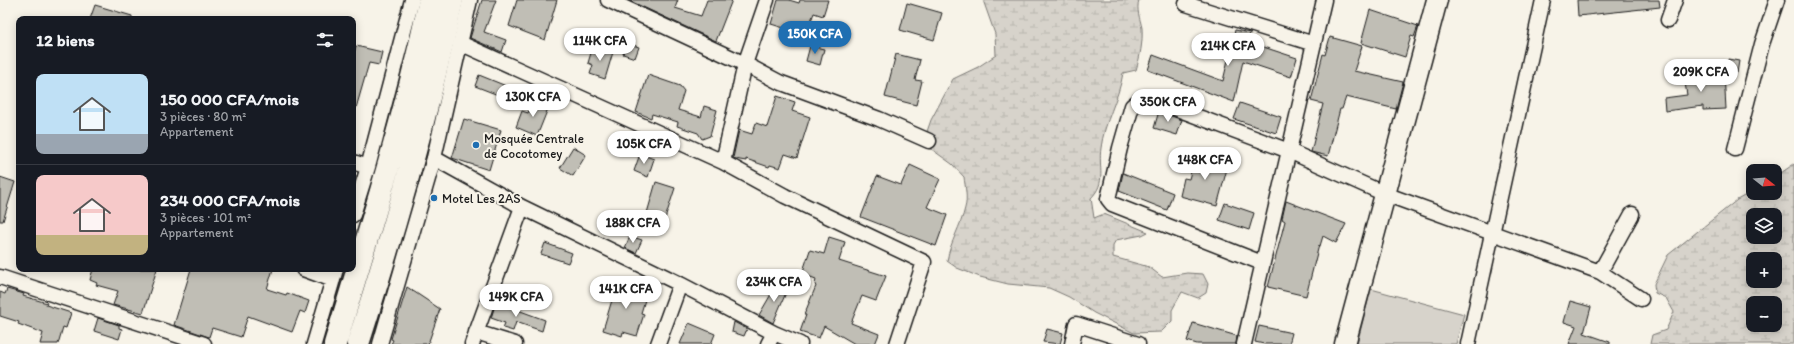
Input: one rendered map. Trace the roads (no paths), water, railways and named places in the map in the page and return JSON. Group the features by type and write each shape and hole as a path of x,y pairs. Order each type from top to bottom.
{"highway":[{"path":"335,344 394,147 418,58 430,0"},
{"path":"358,344 415,155 438,64 452,0"}],"street":[{"path":"356,205 368,167 412,0"},
{"path":"380,344 434,158 470,0"},
{"path":"608,0 745,64 779,82 879,119 929,141"},
{"path":"723,162 745,64 767,0"},
{"path":"1244,344 1324,0"},
{"path":"1346,344 1437,0"},
{"path":"1468,344 1543,0"},
{"path":"1668,20 1675,0"},
{"path":"1735,149 1760,50 1777,0"},
{"path":"1186,4 1314,44"},
{"path":"460,43 723,162 785,196 924,262 897,344"},
{"path":"1262,263 1112,204 1107,196 1132,106 1143,99 1148,98 1289,151 1385,194 1600,272 1641,299"},
{"path":"434,158 522,207 680,284 771,338 800,344"},
{"path":"356,163 368,167"},
{"path":"515,344 474,338 522,207"},
{"path":"1600,272 1632,214"},
{"path":"314,344 334,274 322,272"},
{"path":"0,277 130,319 168,339 204,344"},
{"path":"658,344 680,284"},
{"path":"1072,344 1076,324 1138,344"}],"place":[{"name":"Mosquée Centrale de Cocotomey","path":"476,145"},
{"name":"Motel Les 2AS","path":"434,198"}]}
